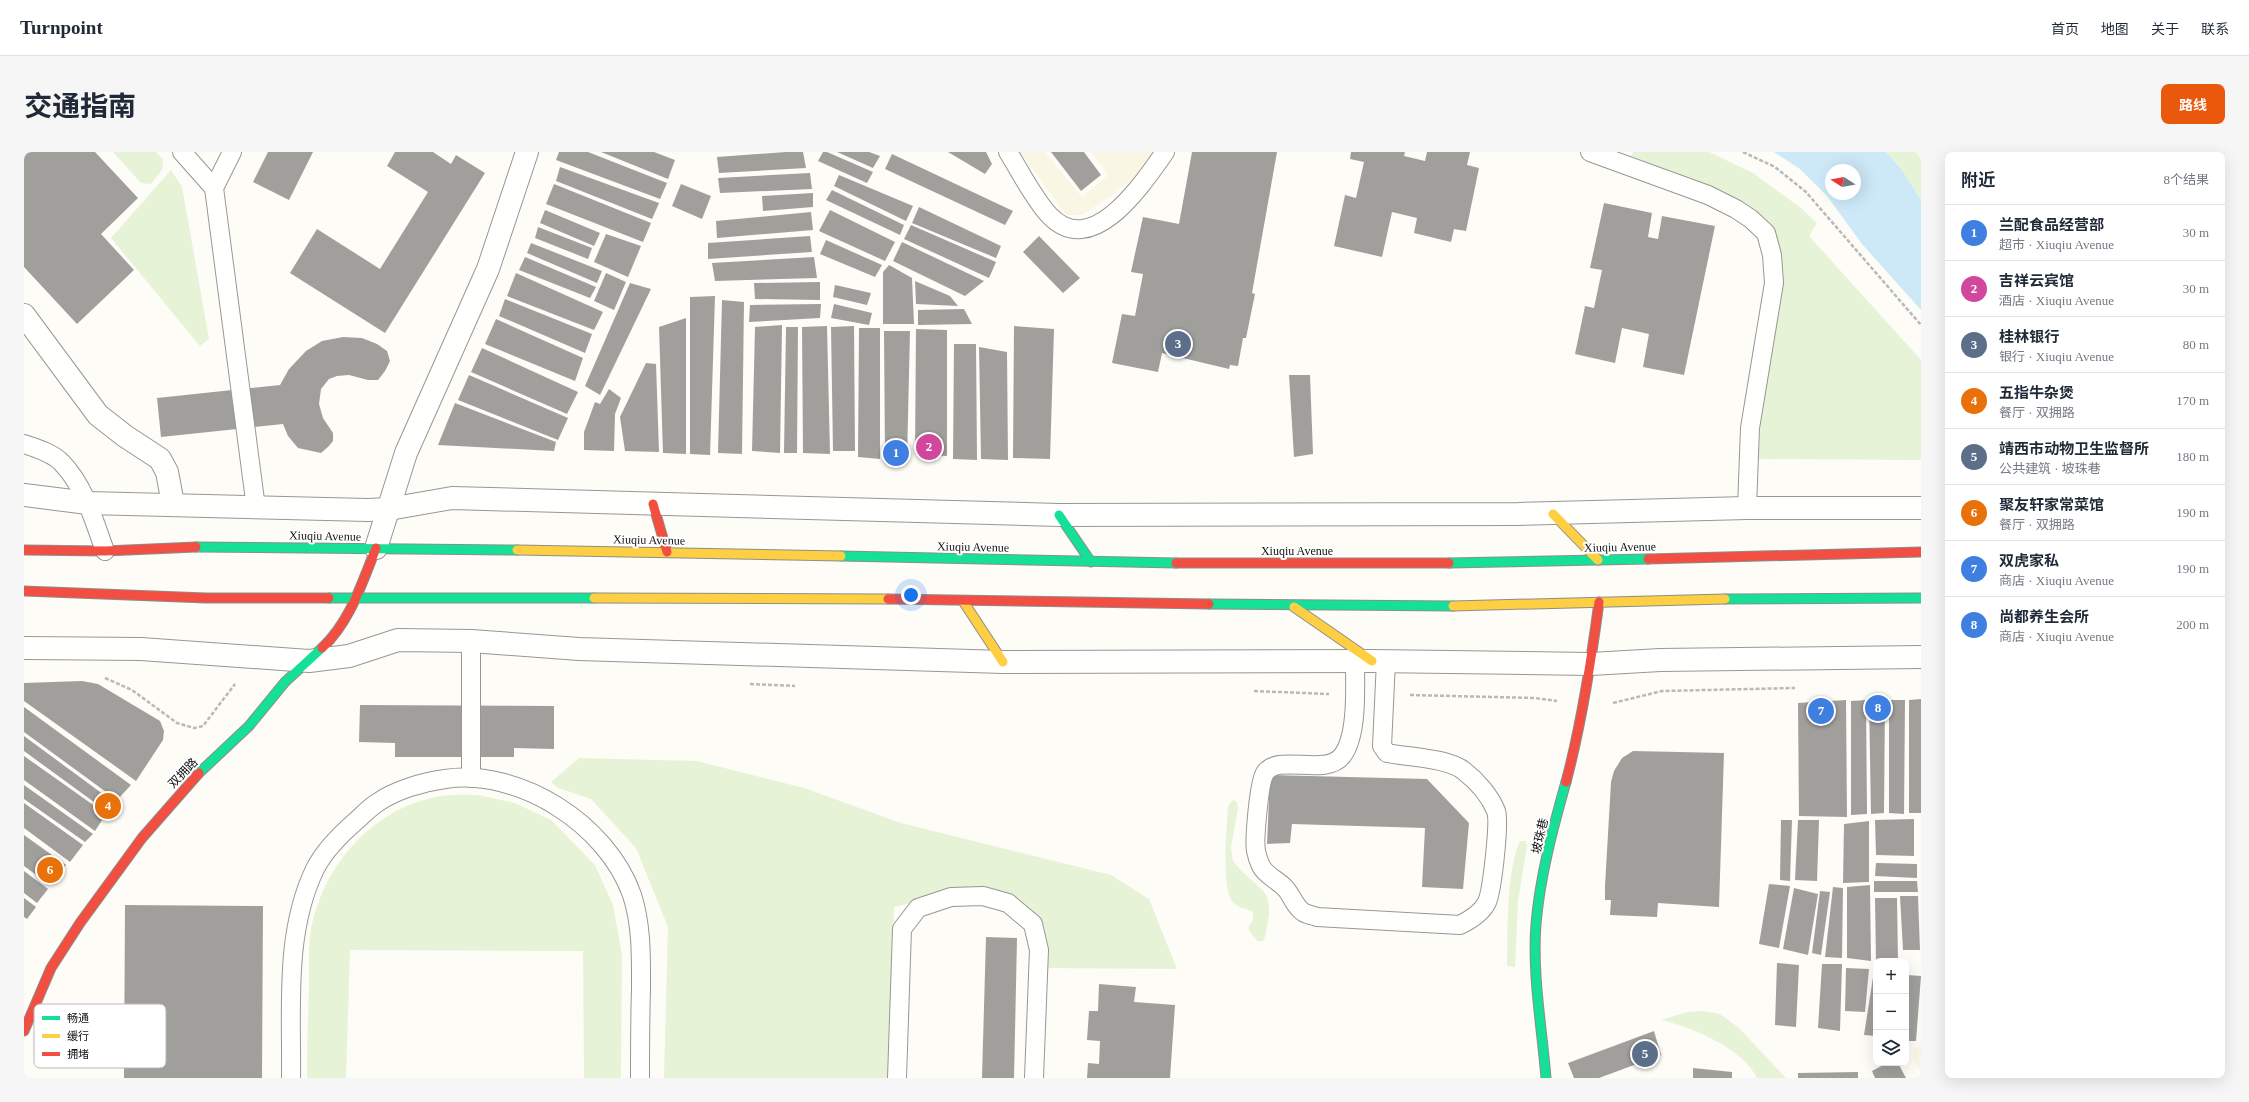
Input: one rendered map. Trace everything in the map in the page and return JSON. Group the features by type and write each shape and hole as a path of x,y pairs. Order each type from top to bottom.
{"main road":[{"path":"653,504 667,552"},
{"path":"1554,514 1598,560"},
{"path":"1059,515 1091,562"},
{"name":"Xiuqiu Avenue","path":"24,550 105,551 207,546 667,552 1091,562 1426,564 1921,552"},
{"name":"双拥路","path":"36,1004 51,968 80,923 142,838 189,782 249,726 285,682 335,636 356,598 376,548"},
{"path":"24,592 206,598 785,598 1431,608 1599,602 1921,598"},
{"path":"963,601 1004,662"},
{"name":"坡珠巷","path":"1546,1078 1536,965 1536,924 1551,836 1578,737 1591,664 1599,602"},
{"path":"1294,607 1371,661"},
{"name":"双拥路","path":"24,1031 34,1008"}],"street":[{"path":"376,548 406,453 488,269 527,152"},
{"path":"24,315 98,415 125,436 160,459 167,472 173,504"},
{"path":"24,495 88,503 173,504 256,508 389,509 452,498 1059,515 1554,514 1747,508 1921,508"},
{"path":"24,648 141,649 309,661 349,656 398,640 472,641 579,649 1004,662 1371,661 1591,664 1660,660 1921,657"}],"lane":[{"path":"182,152 214,188"},
{"path":"232,152 214,188 256,508"},
{"path":"1008,152 1050,216 1065,227 1083,230 1112,217 1146,179 1165,152"},
{"path":"1590,152 1708,195 1736,209 1751,219 1766,233 1772,255 1774,284 1750,428 1747,508"},
{"path":"24,444 45,452 62,462 88,503 105,551"},
{"path":"471,778 472,641"},
{"path":"1371,661 1382,746 1387,753 1436,760 1463,770 1486,793 1496,813 1493,880 1487,903 1473,918 1460,925 1317,917 1303,912 1293,902 1286,889 1272,878 1262,867 1256,851 1260,787 1265,773 1276,766 1332,764 1342,756 1349,743 1356,695 1371,661"},
{"path":"291,1078 292,972 298,914 315,868 340,834 377,802 409,788 445,779 471,778 493,781 539,795 564,810 592,834 611,856 632,894 641,937 640,1078"},
{"path":"897,1078 902,929 918,908 951,897 983,896 1008,903 1033,924 1039,950 1034,1078"}],"path":[{"path":"1743,152 1776,167 1806,192 1921,325"},
{"path":"1584,705 1605,705 1662,691 1800,688"}],"shaded area":[{"path":"1020,152 1045,152 1082,197 1108,175 1091,152 1156,152 1138,174 1111,196 1082,215 1066,215"},
{"path":"1921,1046 1921,1070 1913,1059 1914,1049"}],"green space":[{"path":"113,152 156,152 163,160 162,170 151,184 141,183"},
{"path":"1633,152 1709,152 1753,173 1801,208 1817,223 1809,236 1921,360 1921,460 1758,459 1775,231 1748,205 1631,156"},
{"path":"1886,152 1917,152 1921,160 1921,200 1902,170"},
{"path":"171,170 182,187 209,339 200,346 111,238"},
{"path":"579,758 697,761 804,788 901,823 1111,875 1149,899 1177,969 1044,968 1018,902 987,887 950,890 916,902 894,907 887,1078 664,1078 668,927 636,848 591,799 558,788 551,782"},
{"path":"451,795 478,795 515,803 551,820 595,865 613,905 622,955 621,1078 584,1078 583,951 350,950 346,1078 307,1078 310,937 317,906 326,884 339,863 354,844 371,828 391,814 412,804 436,797"},
{"path":"1233,800 1237,802 1238,808 1231,847 1233,861 1265,893 1268,900 1268,922 1264,940 1258,942 1249,930 1249,926 1253,920 1253,912 1239,907 1232,901 1227,882 1226,855 1228,806"},
{"path":"1520,841 1526,841 1527,846 1518,901 1515,967 1507,966 1508,920 1512,868 1515,853"},
{"path":"1703,1011 1720,1014 1738,1027 1786,1078 1757,1078 1750,1067 1729,1048 1701,1033 1661,1020 1687,1012"}],"water":[{"path":"1774,152 1886,152 1902,170 1921,200 1921,310 1862,244 1830,200 1861,200 1861,164 1825,164 1825,194 1800,169"}],"building":[{"path":"24,152 95,152 138,198 101,234 134,270 77,324 24,267"},
{"path":"268,152 313,152 289,200 253,182"},
{"path":"395,152 433,152 451,164 456,155 485,173 385,333 290,273 317,229 380,269 428,192 387,166"},
{"path":"559,152 588,152 667,183 660,199 556,160"},
{"path":"601,152 654,152 675,160 668,179"},
{"path":"803,152 806,168 719,173 717,157"},
{"path":"823,152 827,152 873,172 867,183 818,161"},
{"path":"837,152 869,152 880,156 873,168"},
{"path":"948,152 986,152 992,164 985,174"},
{"path":"1051,152 1084,152 1101,175 1081,191"},
{"path":"1192,152 1277,152 1252,293 1255,294 1246,338 1243,338 1238,366 1230,365 1229,369 1162,353 1158,372 1112,363 1122,314 1135,316 1143,274 1131,272 1143,217 1179,224"},
{"path":"1351,152 1405,152 1404,156 1425,161 1427,152 1470,152 1467,165 1479,168 1466,231 1454,229 1451,242 1414,233 1417,218 1392,212 1382,257 1334,246 1345,195 1356,198 1364,162 1350,159"},
{"path":"892,154 1013,211 1005,225 885,169"},
{"path":"560,167 659,203 652,219 556,181"},
{"path":"810,173 812,189 720,193 718,178"},
{"path":"839,175 913,206 906,221 834,186"},
{"path":"554,184 651,223 643,242 546,204"},
{"path":"681,184 711,196 702,219 672,206"},
{"path":"832,190 904,225 900,235 826,200"},
{"path":"813,193 813,207 763,211 762,196"},
{"path":"1604,203 1652,213 1648,237 1658,239 1662,216 1715,226 1684,375 1643,367 1649,334 1622,328 1615,363 1575,354 1585,306 1594,308 1602,270 1590,268"},
{"path":"919,207 1001,246 996,258 912,223"},
{"path":"545,210 600,233 594,246 540,223"},
{"path":"830,210 895,242 885,261 819,231"},
{"path":"811,212 813,230 717,238 716,221"},
{"path":"911,225 996,262 989,278 904,239"},
{"path":"538,227 592,248 588,259 535,238"},
{"path":"606,234 641,246 628,277 594,262"},
{"path":"810,236 812,252 708,259 708,243"},
{"path":"1039,236 1080,278 1063,293 1023,252"},
{"path":"826,240 882,265 875,277 820,254"},
{"path":"902,242 984,281 965,296 893,261"},
{"path":"531,243 602,271 597,283 527,253"},
{"path":"525,257 596,287 590,298 519,270"},
{"path":"814,257 817,278 715,281 712,263"},
{"path":"889,265 912,278 914,324 883,324 883,272"},
{"path":"516,273 603,312 594,330 507,296"},
{"path":"606,273 626,282 614,310 594,301"},
{"path":"915,281 950,296 958,306 916,304"},
{"path":"820,282 820,300 755,299 754,283"},
{"path":"630,283 651,289 600,395 585,386"},
{"path":"835,285 871,293 867,305 833,297"},
{"path":"715,296 710,455 690,454 690,297"},
{"path":"505,299 592,334 585,353 499,316"},
{"path":"722,300 744,302 742,454 718,453"},
{"path":"821,304 820,318 749,322 750,305"},
{"path":"834,304 872,313 869,325 831,318"},
{"path":"964,309 972,324 918,325 918,310"},
{"path":"686,318 686,454 663,453 659,327"},
{"path":"496,319 583,358 575,381 485,344"},
{"path":"782,325 780,453 752,451 755,327"},
{"path":"827,326 830,454 803,453 802,327"},
{"path":"854,326 855,451 833,451 831,327"},
{"path":"1014,326 1054,329 1050,459 1013,458"},
{"path":"786,327 798,327 797,453 784,453"},
{"path":"859,328 880,328 880,459 858,457"},
{"path":"916,329 947,330 947,456 915,454"},
{"path":"884,331 910,331 907,459 885,458"},
{"path":"343,337 362,338 377,344 387,351 390,361 378,380 368,380 349,375 337,376 329,379 321,389 319,404 323,418 333,433 333,441 321,453 298,448 288,436 283,424 161,437 157,398 280,385 289,369 306,351 322,341"},
{"path":"954,344 976,344 977,460 953,459"},
{"path":"979,347 1007,352 1008,460 981,459"},
{"path":"482,348 578,392 567,414 471,372"},
{"path":"646,363 656,364 659,452 625,451 620,417"},
{"path":"469,375 568,418 558,440 458,400"},
{"path":"1289,375 1310,375 1313,454 1294,457"},
{"path":"609,389 621,398 615,414 614,451 584,450 584,432 595,402 600,404"},
{"path":"455,403 556,442 554,451 438,445"},
{"path":"82,681 98,684 160,721 164,731 163,740 136,781 24,701 24,683"},
{"path":"1869,699 1885,699 1884,813 1871,814"},
{"path":"1921,699 1921,813 1909,813 1909,700"},
{"path":"1846,700 1847,817 1799,816 1798,703"},
{"path":"1866,700 1867,814 1851,815 1851,701"},
{"path":"1889,700 1905,700 1904,814 1889,813"},
{"path":"360,705 554,706 554,749 514,748 514,757 395,757 395,743 359,742"},
{"path":"24,707 131,785 117,800 24,732"},
{"path":"24,736 115,803 109,813 24,751"},
{"path":"1633,751 1724,753 1719,907 1658,903 1657,917 1610,915 1611,900 1605,900 1605,886 1611,782 1614,771 1622,758"},
{"path":"24,756 106,814 95,831 24,780"},
{"path":"1270,775 1427,779 1469,823 1463,889 1422,887 1425,828 1292,824 1290,843 1267,844"},
{"path":"24,785 93,834 85,842 24,799"},
{"path":"24,803 83,845 70,862 24,828"},
{"path":"1914,819 1914,856 1876,855 1875,820"},
{"path":"1781,820 1792,820 1790,881 1780,880"},
{"path":"1798,820 1819,820 1817,881 1795,880"},
{"path":"1869,821 1869,882 1843,883 1844,824"},
{"path":"24,835 66,865 50,885 24,866"},
{"path":"1876,863 1917,864 1917,878 1875,876"},
{"path":"24,871 48,889 37,903 24,893"},
{"path":"1874,881 1917,881 1918,892 1874,892"},
{"path":"1769,884 1790,886 1779,948 1759,944"},
{"path":"1870,885 1871,961 1847,958 1847,887"},
{"path":"1833,887 1843,888 1842,958 1825,957"},
{"path":"1794,888 1818,894 1808,955 1783,949"},
{"path":"1820,891 1830,892 1821,955 1812,953"},
{"path":"1900,896 1918,896 1920,950 1903,950"},
{"path":"24,898 36,907 27,919 24,917"},
{"path":"1875,898 1897,898 1898,958 1876,958"},
{"path":"125,905 263,906 262,1078 124,1078 124,1068 166,1068 166,1004 124,1004"},
{"path":"986,937 1017,938 1014,1078 982,1078"},
{"path":"1777,963 1799,965 1796,1027 1775,1025"},
{"path":"1822,964 1842,964 1840,1031 1818,1028"},
{"path":"1846,968 1869,969 1865,1012 1845,1011"},
{"path":"1909,975 1921,976 1916,1041 1909,1041"},
{"path":"1873,977 1873,1036 1864,1035"},
{"path":"1099,984 1136,987 1134,1002 1175,1005 1170,1078 1087,1078 1088,1063 1099,1064 1100,1041 1087,1040 1089,1011 1098,1011"},
{"path":"1654,1031 1661,1055 1599,1078 1574,1078 1568,1063"},
{"path":"1881,1066 1900,1066 1906,1078 1875,1078 1872,1071"},
{"path":"1693,1068 1732,1072 1732,1078 1693,1078"},
{"path":"1858,1072 1858,1078 1798,1078 1798,1073"}],"traffic: fast":[{"path":"1059,515 1091,562"},
{"path":"196,547 517,550"},
{"path":"841,556 1176,563"},
{"path":"1449,563 1648,559"},
{"path":"329,598 594,598"},
{"path":"1725,599 1921,598"},
{"path":"1209,604 1453,606"},
{"path":"199,773 249,726 285,682 322,648"},
{"path":"1546,1078 1536,982 1536,924 1544,870 1566,782"}],"traffic: slow":[{"path":"1553,514 1598,560"},
{"path":"517,550 841,556"},
{"path":"594,598 888,599"},
{"path":"1453,606 1725,599"},
{"path":"963,601 1003,662"},
{"path":"1294,607 1372,661"}],"traffic: jam":[{"path":"653,504 667,552"},
{"path":"24,550 105,551 196,547"},
{"path":"322,648 332,638 348,614 376,548"},
{"path":"1648,559 1921,552"},
{"path":"1176,563 1449,563"},
{"path":"24,591 206,598 329,598"},
{"path":"888,599 1209,604"},
{"path":"1566,782 1586,692 1599,602"},
{"path":"36,1004 51,968 80,923 142,838 199,773"},
{"path":"24,1031 34,1008"}],"place":[{"name":"桂林银行","path":"1178,344"},
{"name":"吉祥云宾馆","path":"929,447"},
{"name":"兰配食品经营部","path":"896,453"},
{"name":"尚都养生会所","path":"1878,708"},
{"name":"双虎家私","path":"1821,711"},
{"name":"五指牛杂煲","path":"108,806"},
{"name":"聚友轩家常菜馆","path":"50,870"},
{"name":"靖西市动物卫生监督所","path":"1645,1054"}]}
